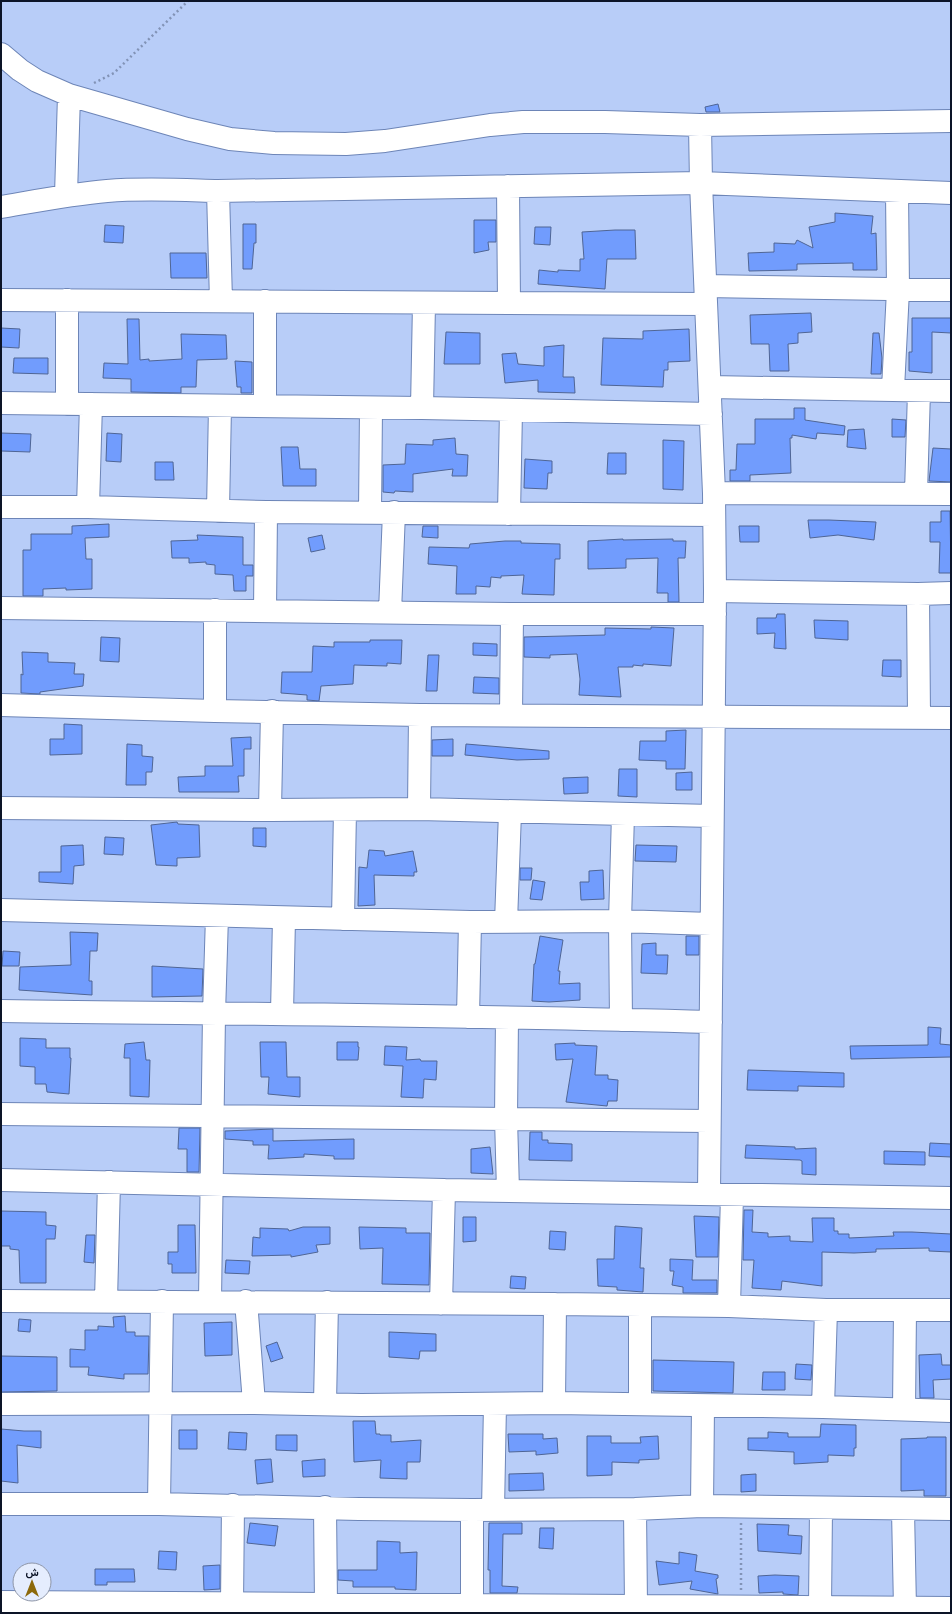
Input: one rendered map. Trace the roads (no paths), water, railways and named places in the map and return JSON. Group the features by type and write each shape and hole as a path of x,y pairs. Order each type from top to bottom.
{"street":[{"path":"1,54 20,70 37,81 69,95 187,129 230,139 274,143 346,144 384,142 523,122 605,122 700,126 951,121"},
{"path":"66,195 69,95"},
{"path":"700,126 714,493 715,591 709,1194"},
{"path":"1,207 66,195 108,191 144,190 701,183 951,193"},
{"path":"508,186 509,303"},
{"path":"218,190 221,301"},
{"path":"893,389 898,290 897,191"},
{"path":"1,300 509,303 706,295 951,290"},
{"path":"67,300 67,404"},
{"path":"265,301 265,406"},
{"path":"422,408 424,303"},
{"path":"710,387 951,391"},
{"path":"916,493 919,391"},
{"path":"1,403 422,408 711,414"},
{"path":"88,506 91,404"},
{"path":"218,511 220,406"},
{"path":"370,512 371,408"},
{"path":"509,514 511,410"},
{"path":"714,493 951,494"},
{"path":"1,506 88,506 266,512 714,515"},
{"path":"265,611 266,512"},
{"path":"390,612 394,512"},
{"path":"715,591 918,594 951,593"},
{"path":"918,594 919,717"},
{"path":"1,608 512,614 715,614"},
{"path":"215,610 215,711"},
{"path":"511,715 512,614"},
{"path":"1,705 215,711 420,714 714,715 951,718"},
{"path":"270,810 272,711"},
{"path":"419,809 420,714"},
{"path":"1,808 270,810 419,809 712,816"},
{"path":"343,919 345,810"},
{"path":"506,922 510,812"},
{"path":"621,1020 620,921 623,814"},
{"path":"1,910 470,922 620,921 711,924"},
{"path":"210,1301 214,1014 217,916"},
{"path":"282,1013 284,918"},
{"path":"468,1017 470,922"},
{"path":"1,1011 214,1014 282,1013 711,1022"},
{"path":"507,1018 506,1118 508,1191"},
{"path":"1,1114 709,1121"},
{"path":"1,1180 444,1190 951,1198"},
{"path":"106,1301 109,1182"},
{"path":"441,1304 444,1190"},
{"path":"729,1306 732,1195"},
{"path":"1,1301 246,1301 729,1306 826,1310 951,1310"},
{"path":"159,1504 162,1301"},
{"path":"246,1301 254,1403"},
{"path":"325,1404 327,1302"},
{"path":"554,1403 555,1304"},
{"path":"640,1306 640,1404"},
{"path":"823,1407 826,1310"},
{"path":"904,1409 905,1310"},
{"path":"1,1404 554,1403 823,1407 951,1411"},
{"path":"493,1510 495,1404"},
{"path":"702,1506 703,1406"},
{"path":"1,1504 159,1504 472,1510 635,1509 702,1506 903,1510 951,1509"},
{"path":"232,1604 233,1505"},
{"path":"325,1507 326,1604"},
{"path":"820,1508 820,1608"},
{"path":"635,1509 636,1606"},
{"path":"472,1510 472,1606"},
{"path":"903,1510 905,1608"},
{"path":"1,1602 158,1609 232,1604 326,1604 445,1609 472,1606 636,1606 733,1609 951,1608"}]}
